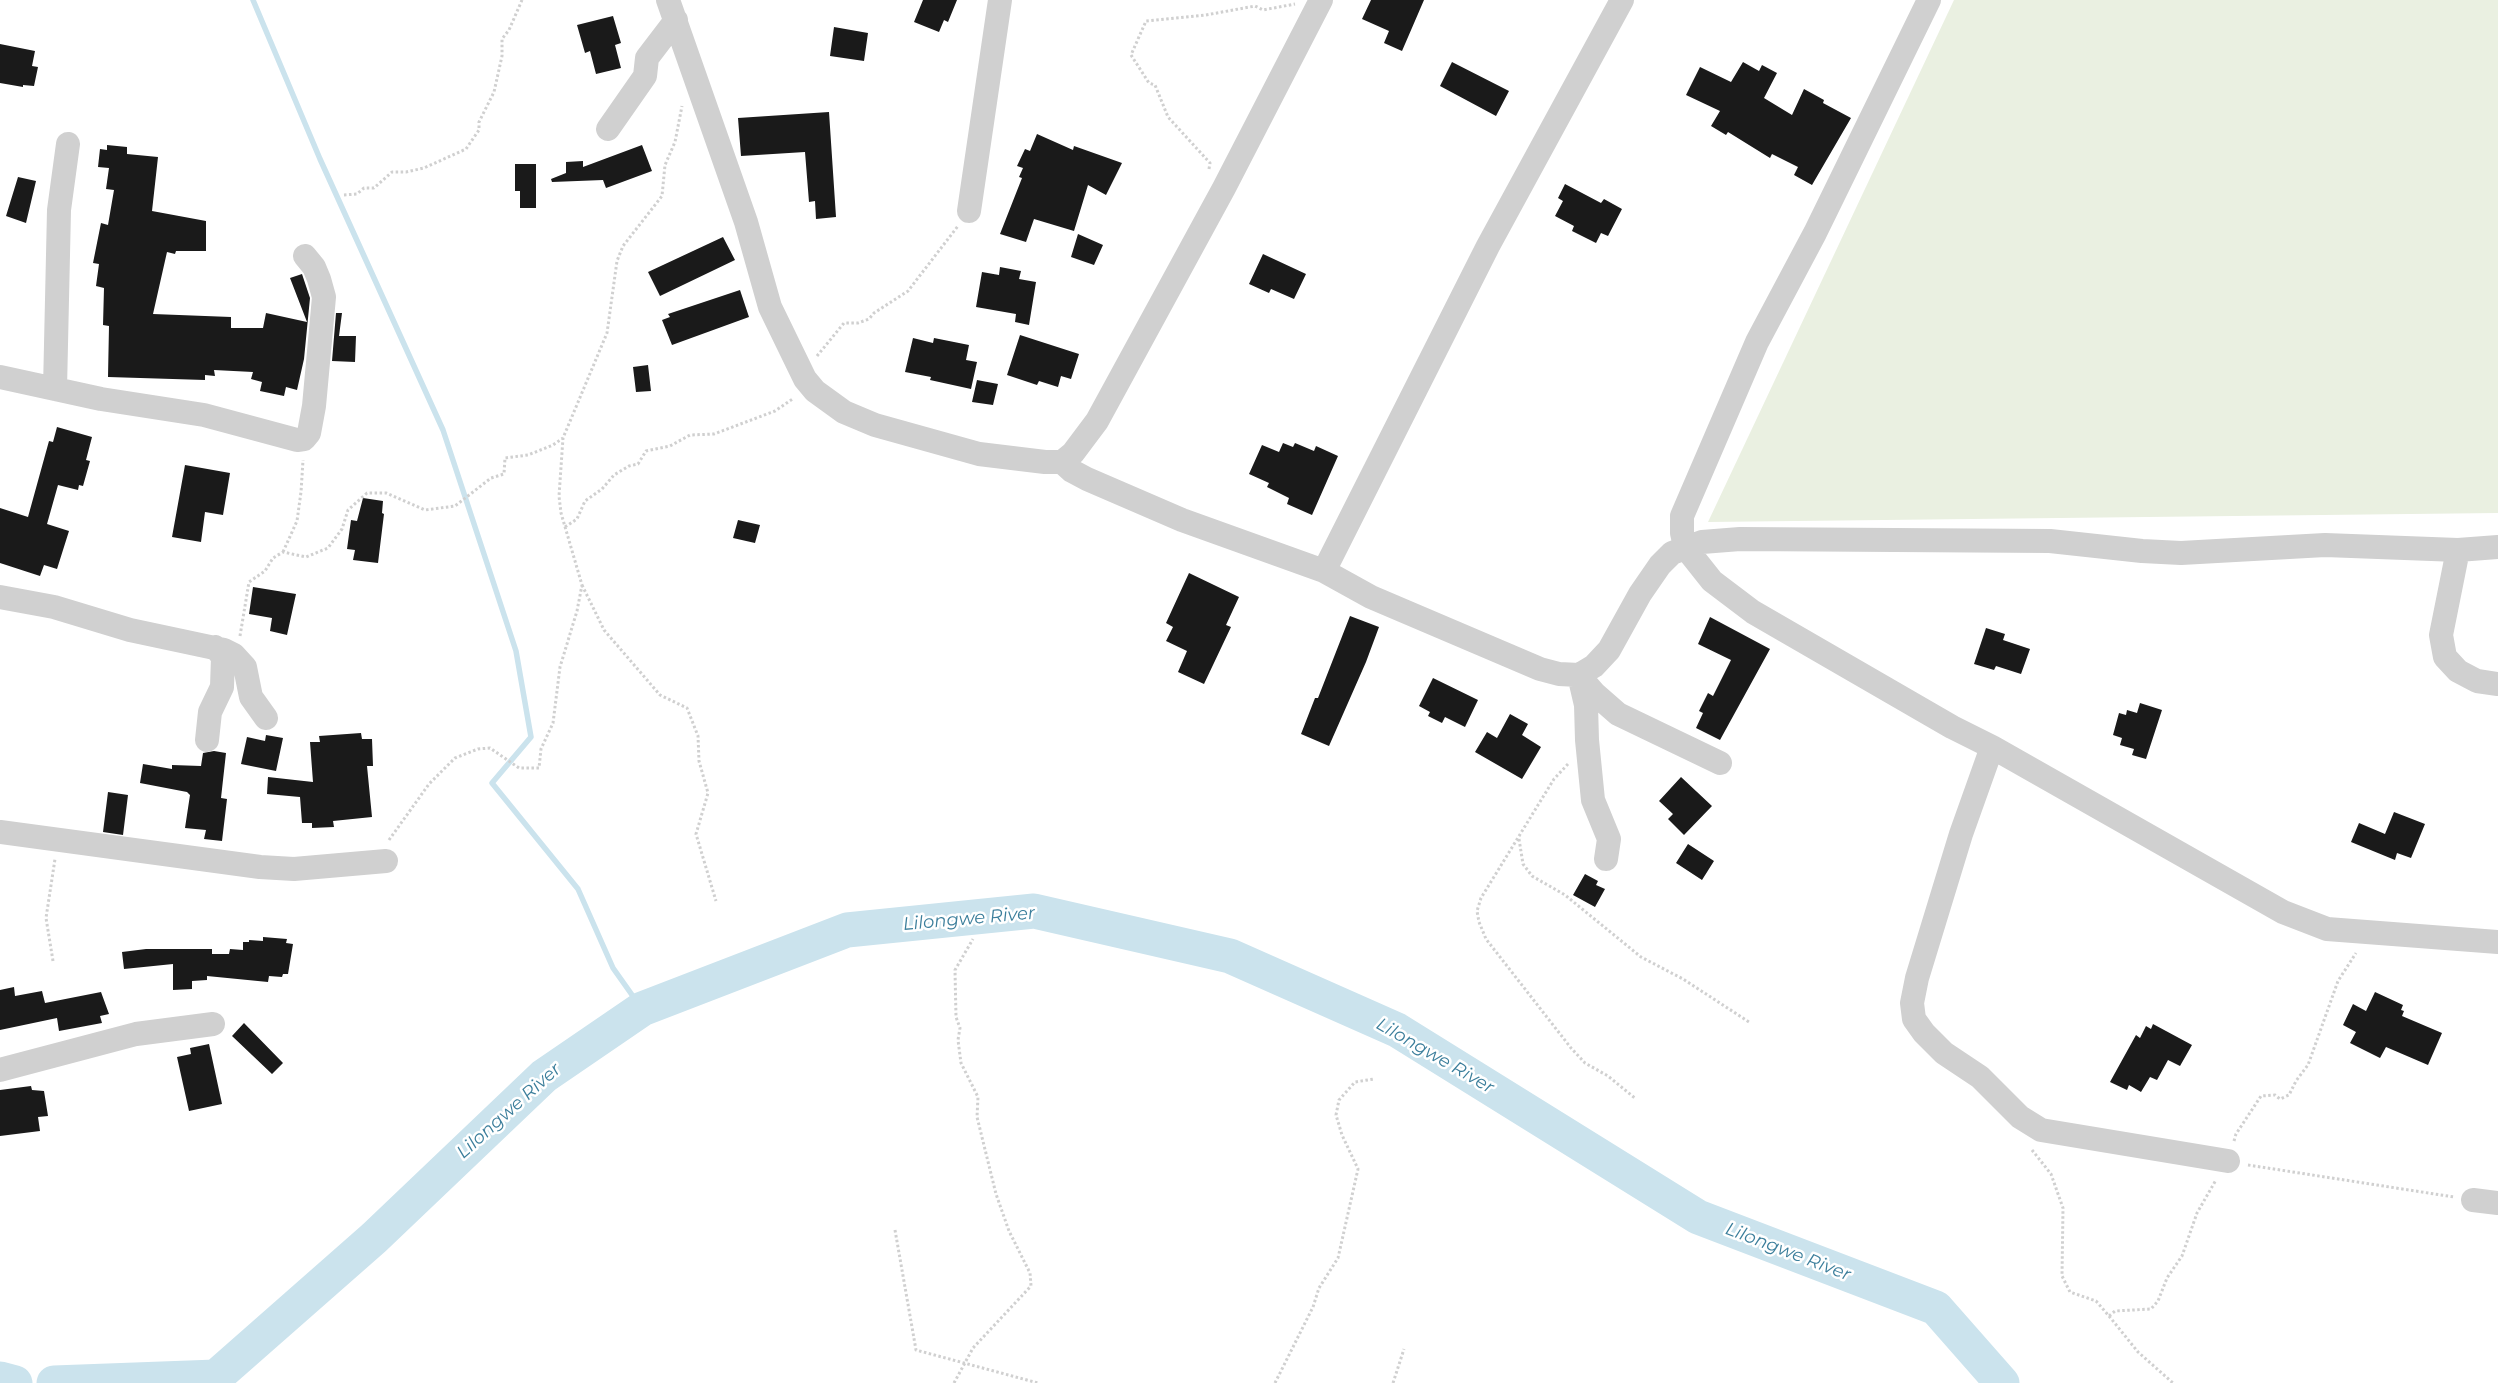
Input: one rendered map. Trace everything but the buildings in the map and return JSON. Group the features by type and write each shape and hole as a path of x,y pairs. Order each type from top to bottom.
{"street":[{"path":"970,211 1000,0"},
{"path":"1062,462 1083,443 1097,421 1224,188 1321,0"},
{"path":"1324,571 1488,246 1622,0"},
{"path":"1929,0 1815,233 1757,342 1682,516 1682,533 1685,547 1712,581 1753,612 1952,727 1992,747 2283,912 2327,928 2498,942"},
{"path":"608,129 645,76 647,58 672,10"},
{"path":"672,10 746,222 770,307 806,379 828,402 844,412 875,424 979,454 1045,462 1062,462 1087,480 1182,520 1324,571 1371,597 1540,668 1559,674 1579,675 1594,666 1609,650 1640,594 1660,565 1672,554 1685,547 1702,542 1740,539 2050,541 2142,551 2181,553 2325,545 2458,550 2498,548"},
{"path":"56,389 59,210 68,144"},
{"path":"0,377 56,389 204,415 297,440 304,439 309,433 314,406 324,297 314,267 305,256"},
{"path":"2458,550 2441,636 2445,657 2458,671 2477,681 2498,684"},
{"path":"0,597 54,607 130,630 220,649 234,655 245,667 251,697 266,718"},
{"path":"207,740 210,712 222,687 222,657 220,649"},
{"path":"1579,675 1586,705 1587,740 1594,800 1608,839 1606,859"},
{"path":"1579,675 1594,693 1618,714 1720,763"},
{"path":"1992,747 1961,834 1917,978 1912,1003 1914,1019 1924,1033 1944,1053 1980,1078 2020,1117 2041,1130 2228,1162"},
{"path":"0,832 57,838 260,867 294,869 386,861"},
{"path":"0,1070 136,1034 213,1024"},
{"path":"2473,1200 2498,1203"}],"path":[{"path":"344,195 357,194 364,188 374,188 392,172 406,172 424,168 466,149 479,130 479,122 494,92 502,56 502,39 509,30 522,0"},
{"path":"1224,188 1209,174 1210,163 1168,117 1155,85 1149,83 1131,55 1146,20 1206,15 1256,6 1263,10 1321,0"},
{"path":"682,105 675,142 665,165 662,196 623,246 617,261 607,333 563,438 560,496 566,527 582,585 604,630 660,695 687,708 698,736 700,761 708,793 696,834 716,901"},
{"path":"566,527 578,519 585,501 602,489 614,475 629,466 638,464 646,451 670,446 690,435 714,434 775,411 796,397 813,361 844,323 858,323 868,319 908,291 970,211"},
{"path":"283,552 306,556 328,548 342,529 348,510 367,493 386,493 425,510 455,506 491,478 504,474 505,458 528,455 553,445 563,438"},
{"path":"220,649 242,634 249,582 265,571 274,558 283,552 296,521 301,492 304,439"},
{"path":"386,861 385,845 429,784 455,758 478,749 490,748 519,768 539,768 541,749 553,723 560,667 577,611 582,585"},
{"path":"1587,740 1581,753 1554,779 1481,898 1477,911 1486,939 1585,1063 1608,1076 1636,1099"},
{"path":"53,961 46,918 57,838"},
{"path":"1519,838 1522,864 1532,876 1565,895 1641,957 1683,979 1749,1022"},
{"path":"954,1383 966,1365 973,1348 1032,1286 1030,1273 1009,1231 996,1194 977,1117 978,1097 960,1064 958,1040 960,1028 956,1017 955,970 974,939"},
{"path":"1275,1383 1314,1307 1319,1288 1338,1258 1358,1170 1342,1136 1336,1115 1339,1100 1355,1082 1374,1079"},
{"path":"2020,1117 2027,1144 2051,1174 2064,1208 2062,1276"},
{"path":"2228,1162 2473,1200"},
{"path":"895,1230 916,1350 1038,1383"},
{"path":"2109,1316 2138,1352 2173,1383"},
{"path":"1393,1383 1404,1349"}],"green space":[{"path":"1954,0 2498,0 2498,513 1708,522"}],"waterway":[{"path":"253,0 320,159 443,430 516,651 531,737 492,783 578,889 613,968 642,1009"},
{"name":"Lilongwe River","path":"54,1383 216,1377 374,1238 544,1076 642,1009 847,930 1034,911 1230,956 1397,1030 1698,1217 1936,1308 2002,1383"},
{"name":"Lilongwe River","path":"0,1379 15,1383"}]}
